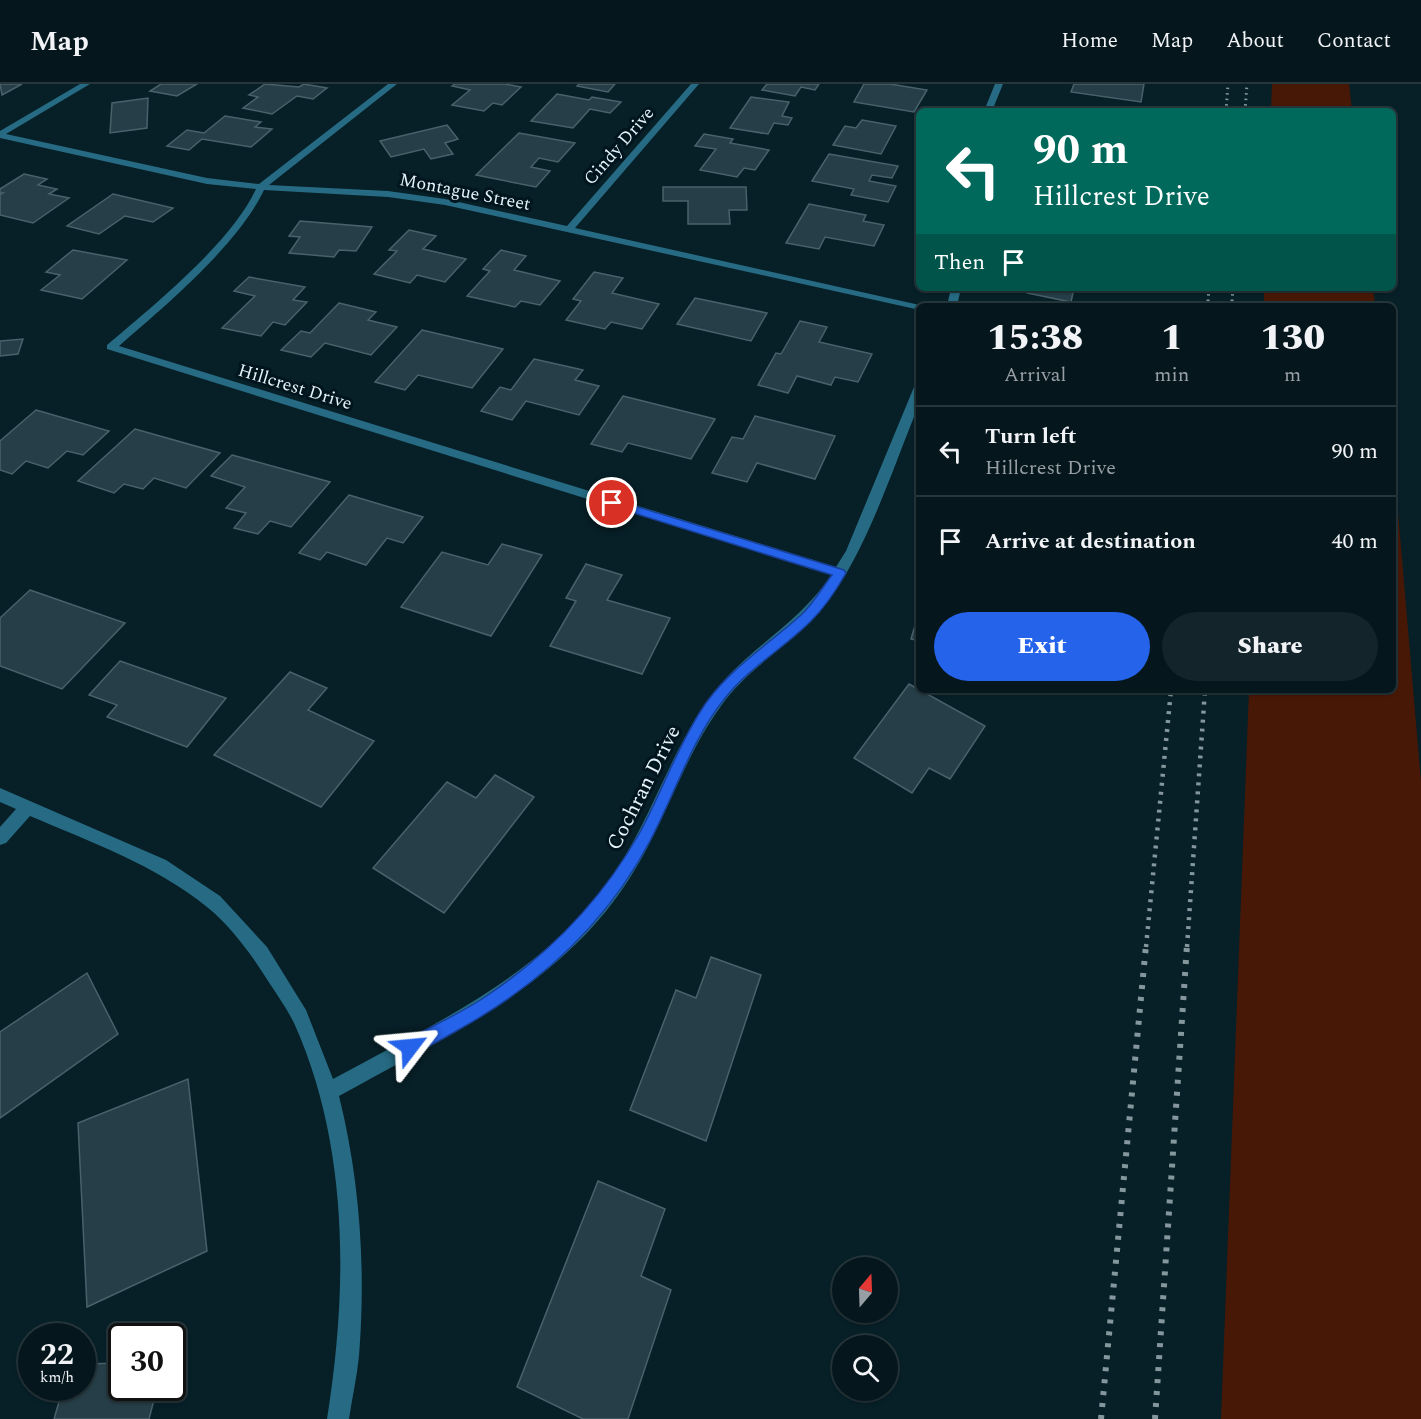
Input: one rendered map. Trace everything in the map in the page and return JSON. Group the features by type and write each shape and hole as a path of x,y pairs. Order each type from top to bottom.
{"street":[{"path":"0,134 86,84"},
{"name":"Hillcrest Drive","path":"393,84 261,187 256,200 221,245 173,294 111,347 840,573"},
{"name":"Cindy Drive","path":"569,229 695,84"},
{"path":"989,108 999,84"},
{"name":"Montague Street","path":"0,134 173,174 261,187 388,194 446,202 916,306"},
{"name":"Cochran Drive","path":"328,1092 492,1002 532,972 567,941 598,907 624,872 645,836 704,716 722,692 742,672 807,616 840,573 852,552 916,397"},
{"path":"0,795 160,865 214,902 261,952 300,1016 328,1092 340,1137 351,1238 348,1356 338,1419"},
{"path":"0,838 28,807"}],"shaded area":[{"path":"1272,84 1349,84 1352,108 1271,108"},
{"path":"1264,291 1373,291 1375,303 1264,303"},
{"path":"1396,488 1421,782 1421,1419 1221,1419 1249,693 1396,693"}],"building":[{"path":"0,84 22,84 2,95"},
{"path":"161,84 197,84 177,96 150,91"},
{"path":"265,84 299,87 304,84 327,88 313,99 297,96 272,114 243,108 258,97 249,95"},
{"path":"455,84 505,84 521,87 502,105 493,103 484,111 452,105 470,90 452,86"},
{"path":"579,84 615,84 608,92 577,86"},
{"path":"767,84 819,84 815,90 801,87 795,96 762,90"},
{"path":"864,84 890,84 927,90 914,112 854,102"},
{"path":"1074,84 1144,84 1141,102 1071,92"},
{"path":"557,94 589,100 592,97 621,102 610,113 590,109 573,128 531,121"},
{"path":"751,97 789,102 782,116 792,118 788,125 774,123 768,134 730,128"},
{"path":"148,98 147,128 110,133 112,103"},
{"path":"225,116 261,122 255,127 272,129 251,147 202,139 189,150 167,146 187,130 204,133"},
{"path":"862,120 896,126 881,154 833,145 845,126 856,128"},
{"path":"447,125 458,139 445,143 453,154 431,159 424,149 391,157 380,141"},
{"path":"519,133 575,143 558,162 539,158 531,167 550,171 536,187 476,175"},
{"path":"704,134 733,139 730,143 769,150 755,170 744,168 737,177 700,170 716,149 695,146"},
{"path":"829,154 898,166 892,178 872,175 869,181 896,186 888,202 851,195 854,189 812,181"},
{"path":"24,174 47,179 38,185 57,189 49,194 69,198 33,223 0,215 0,195 3,193 0,193 0,189"},
{"path":"663,187 746,187 747,210 729,210 730,224 688,224 688,201 663,201"},
{"path":"113,194 173,208 153,222 125,216 99,234 67,226"},
{"path":"809,204 866,215 863,221 884,225 874,246 825,237 819,249 786,243"},
{"path":"300,221 372,227 356,251 339,250 334,257 289,253 300,237 289,236"},
{"path":"409,230 436,236 423,249 466,259 445,282 417,275 410,283 374,274 397,251 389,250"},
{"path":"73,250 127,260 82,299 41,290 60,275 46,272"},
{"path":"501,250 526,256 514,270 560,281 540,305 521,301 515,307 467,296 490,271 483,269"},
{"path":"594,272 623,278 612,293 659,304 642,329 611,322 605,329 566,320 581,301 573,299"},
{"path":"249,277 305,287 293,300 307,302 285,325 273,322 261,336 222,328 255,296 234,291"},
{"path":"1027,291 1073,291 1071,302 1027,293"},
{"path":"695,298 767,313 751,341 677,324"},
{"path":"339,303 376,312 368,320 397,327 371,355 325,343 311,357 281,350 301,331 310,333"},
{"path":"800,321 827,327 819,342 872,354 858,382 835,377 831,385 797,376 788,393 758,385 776,353 781,354"},
{"path":"422,330 503,349 472,388 418,375 405,390 375,382"},
{"path":"23,339 18,354 0,356 0,341"},
{"path":"534,359 583,370 575,380 599,386 579,415 526,401 512,420 481,411 500,387 511,390"},
{"path":"623,396 715,419 691,459 628,443 622,452 591,444"},
{"path":"36,410 109,431 83,455 67,451 48,468 26,461 12,474 0,470 0,441"},
{"path":"755,416 835,436 815,479 757,463 747,482 712,473 732,437 743,439"},
{"path":"135,429 220,453 186,488 154,478 143,489 124,484 114,493 78,481"},
{"path":"232,455 330,482 291,527 270,521 258,534 234,528 246,513 226,508 245,487 211,476"},
{"path":"349,495 423,517 403,543 387,538 366,565 327,552 320,560 299,553"},
{"path":"502,544 542,555 491,636 401,607 442,552 488,565"},
{"path":"586,564 622,575 607,600 670,618 642,674 550,646 576,601 566,598"},
{"path":"30,590 125,623 62,689 0,666 0,618"},
{"path":"916,622 916,640 911,639"},
{"path":"120,661 226,698 187,747 107,717 117,705 89,695"},
{"path":"290,672 327,688 308,710 374,741 321,807 214,755"},
{"path":"909,684 916,688 916,693 925,693 985,726 950,779 929,768 912,793 854,758"},
{"path":"495,775 534,797 444,913 373,868 447,782 476,798"},
{"path":"711,957 761,975 706,1141 630,1110 676,990 696,998"},
{"path":"87,973 118,1034 0,1118 0,1032"},
{"path":"188,1079 207,1251 87,1307 78,1123"},
{"path":"598,1181 665,1209 641,1276 671,1290 628,1419 583,1419 517,1387"},
{"path":"108,1363 108,1401 154,1401 149,1419 54,1419 59,1401 96,1401 96,1364"}],"railway":[{"path":"1226,108 1228,84"},
{"path":"1245,108 1247,84"},
{"path":"1208,301 1209,291"},
{"path":"1232,301 1233,291"},
{"path":"1146,947 1171,693"},
{"path":"1187,947 1205,693"},
{"path":"1101,1419 1146,945"},
{"path":"1155,1419 1187,945"}],"route":[{"path":"410,1047 492,1002 532,972 567,941 598,907 624,872 645,836 704,716 722,692 742,672 807,616 840,573 612,503"}]}
